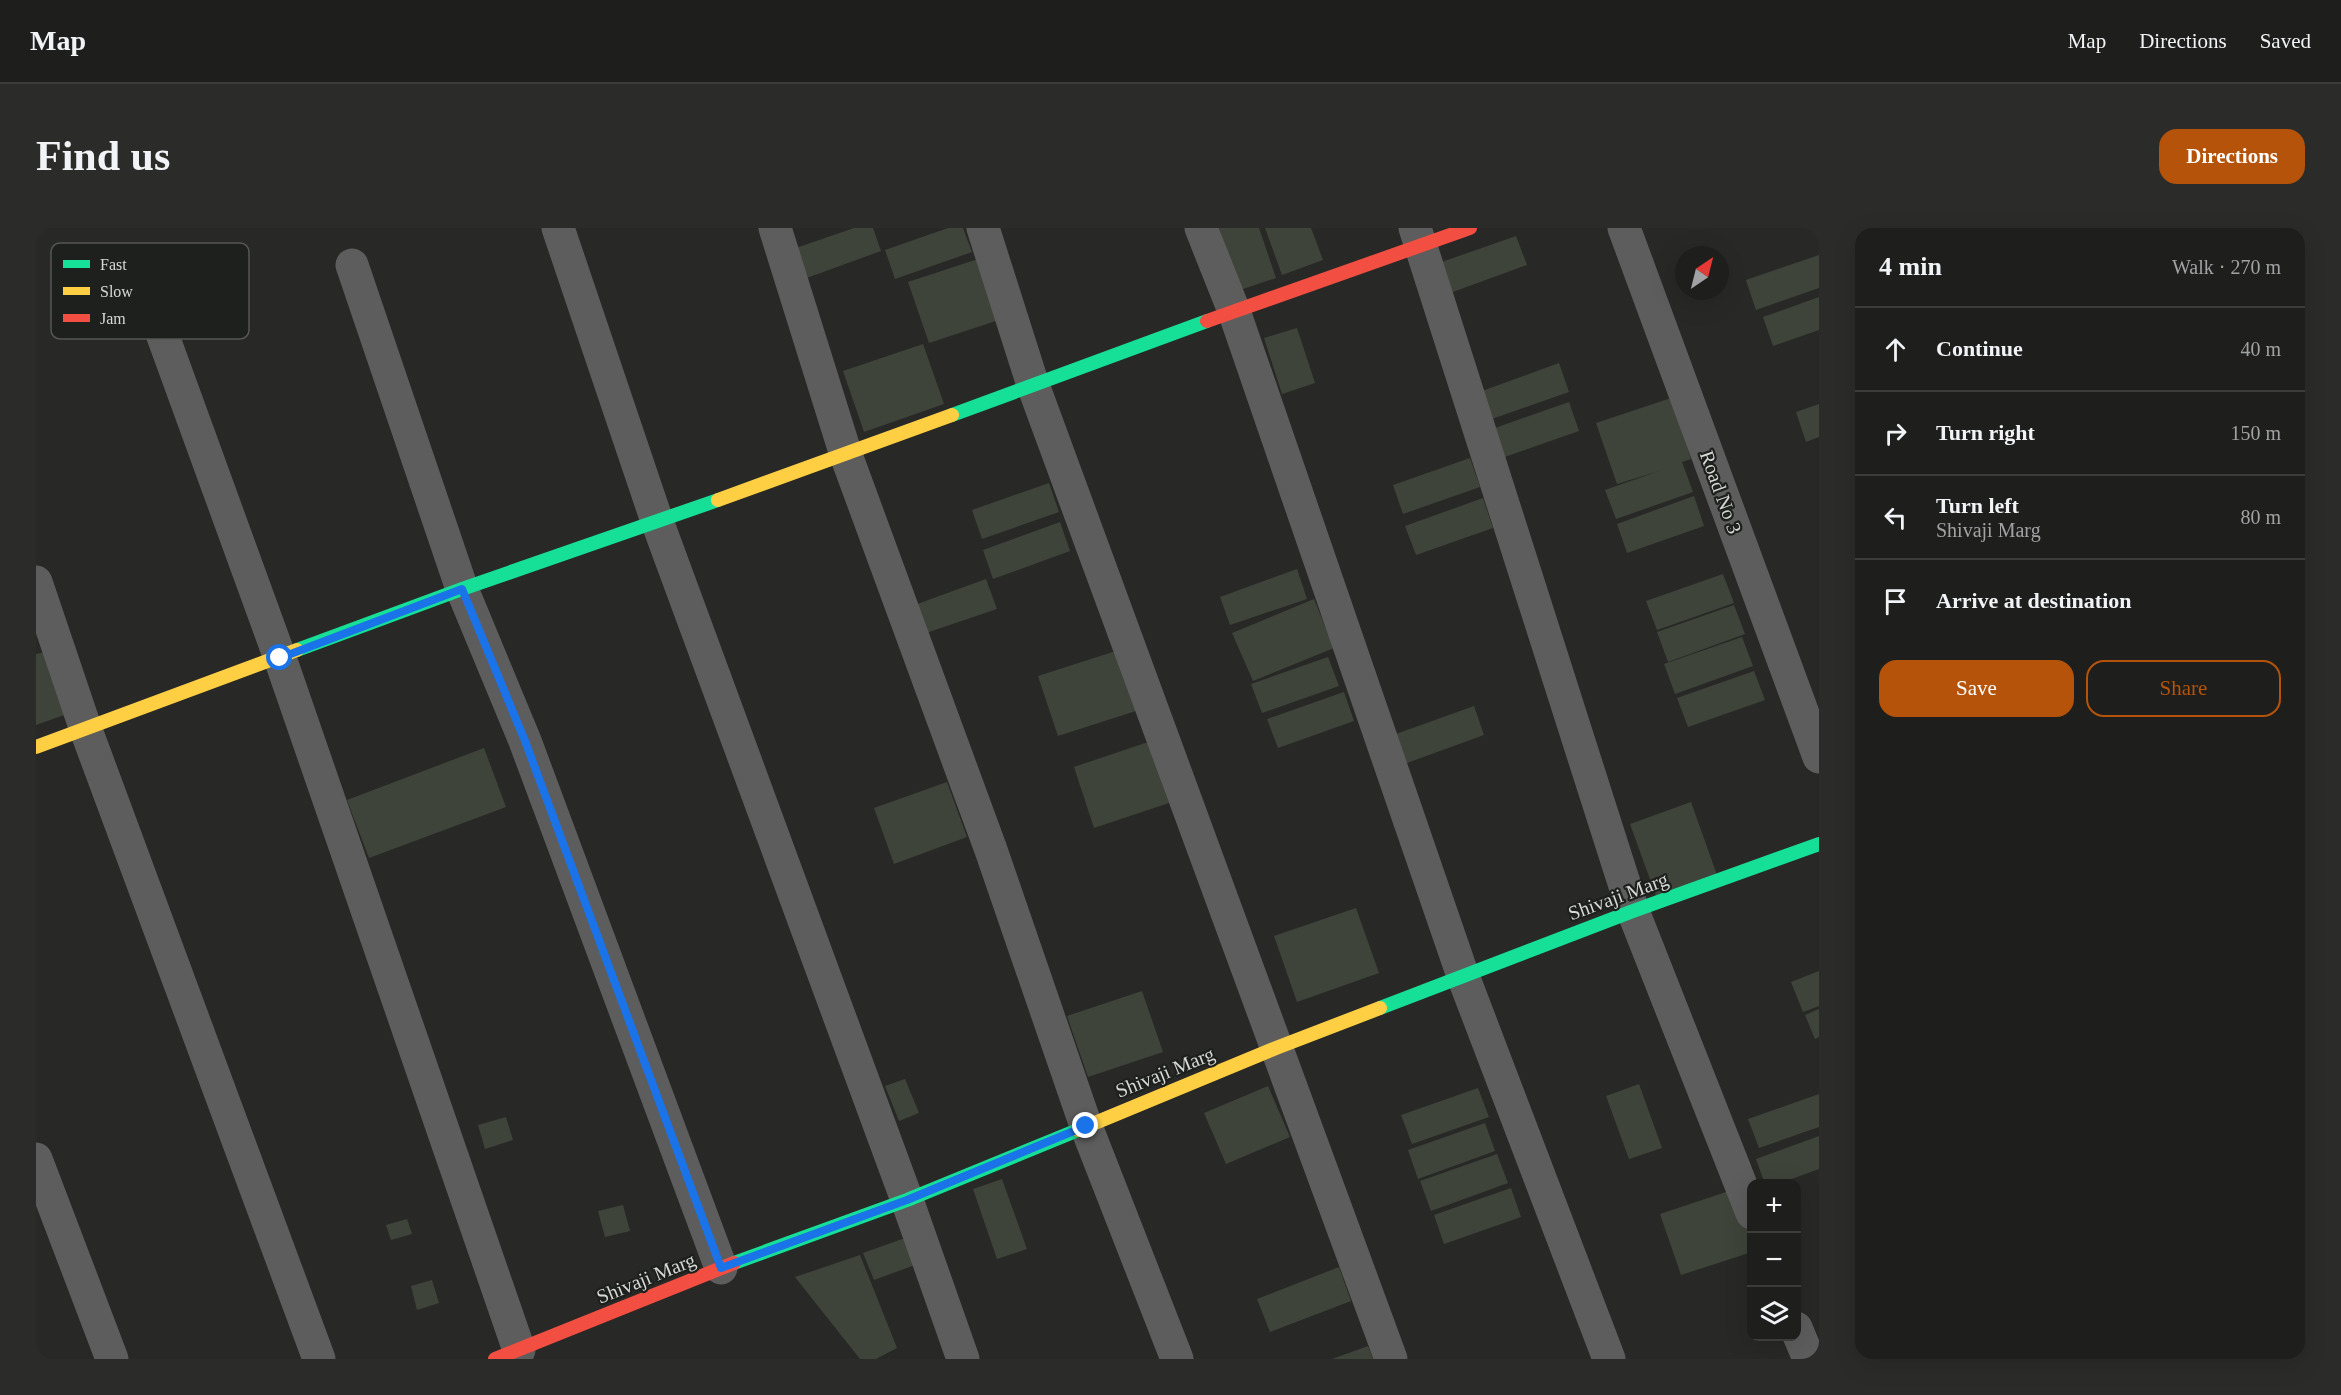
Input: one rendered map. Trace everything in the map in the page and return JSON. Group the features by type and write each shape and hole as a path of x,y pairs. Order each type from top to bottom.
{"street":[{"path":"558,228 657,521 907,1200 963,1359"},
{"path":"775,228 846,455 991,850 1086,1126 1177,1359"},
{"path":"983,228 1033,385 1391,1359"},
{"path":"1201,228 1234,312 1462,975 1609,1359"},
{"path":"36,747 462,589 846,455 1234,312 1418,237 1470,228"},
{"name":"Road No 3","path":"1624,228 1819,757"},
{"path":"1418,237 1633,911 1747,1200"},
{"path":"352,265 462,589 525,741 721,1268"},
{"path":"164,339 280,658 507,1354"},
{"path":"36,582 86,729 319,1359"},
{"name":"Shivaji Marg","path":"507,1354 721,1268 907,1200 1276,1048 1462,975 1819,844"},
{"path":"36,1159 112,1359"},
{"path":"1801,1338 1809,1359"}],"building":[{"path":"854,228 873,228 881,251 804,279 793,249"},
{"path":"948,228 963,228 972,252 895,279 885,250"},
{"path":"1219,228 1259,228 1276,278 1240,290"},
{"path":"1265,228 1311,228 1323,260 1282,275"},
{"path":"1516,236 1527,265 1450,293 1439,263"},
{"path":"1819,255 1819,288 1756,310 1746,280"},
{"path":"987,256 1008,317 929,343 908,282"},
{"path":"1819,297 1819,330 1773,346 1763,317"},
{"path":"1297,328 1315,383 1282,394 1264,338"},
{"path":"923,344 944,404 864,432 843,371"},
{"path":"1559,363 1569,392 1492,419 1482,391"},
{"path":"1671,398 1691,459 1682,462 1693,492 1616,519 1605,490 1659,471 1617,484 1596,423"},
{"path":"1569,402 1579,431 1502,458 1492,429"},
{"path":"1819,404 1819,437 1806,442 1796,412"},
{"path":"1470,458 1480,487 1403,514 1393,485"},
{"path":"1049,483 1059,512 982,539 972,510"},
{"path":"1694,496 1704,526 1627,553 1617,524"},
{"path":"1483,498 1493,528 1416,555 1405,526"},
{"path":"1060,522 1070,551 993,579 983,550"},
{"path":"1297,569 1307,599 1230,625 1220,597"},
{"path":"1723,574 1734,603 1657,630 1646,601"},
{"path":"986,579 997,609 920,635 909,607"},
{"path":"1314,599 1334,648 1253,681 1232,633"},
{"path":"1734,605 1745,634 1668,662 1657,632"},
{"path":"1742,637 1753,666 1675,694 1664,664"},
{"path":"1119,650 1139,710 1058,736 1038,676"},
{"path":"50,651 70,713 36,725 36,654"},
{"path":"1328,657 1339,686 1262,713 1251,684"},
{"path":"1754,671 1765,700 1688,727 1677,698"},
{"path":"1344,692 1354,721 1278,748 1267,719"},
{"path":"1474,706 1484,735 1407,763 1396,734"},
{"path":"1148,742 1169,803 1094,828 1074,767"},
{"path":"484,748 506,807 369,858 347,800"},
{"path":"947,782 967,837 894,864 874,808"},
{"path":"1691,802 1717,875 1656,896 1630,824"},
{"path":"1356,908 1379,973 1297,1002 1274,936"},
{"path":"1819,971 1819,1006 1803,1012 1791,982"},
{"path":"1142,991 1163,1052 1088,1077 1067,1016"},
{"path":"1819,1009 1819,1037 1815,1039 1805,1015"},
{"path":"905,1079 919,1113 899,1121 885,1086"},
{"path":"1639,1084 1662,1148 1629,1159 1606,1096"},
{"path":"1268,1086 1290,1137 1226,1164 1204,1113"},
{"path":"1478,1088 1489,1117 1412,1144 1401,1115"},
{"path":"1819,1094 1819,1127 1759,1148 1748,1119"},
{"path":"506,1117 513,1140 485,1149 478,1125"},
{"path":"1485,1123 1495,1151 1418,1179 1408,1150"},
{"path":"1819,1136 1819,1169 1792,1179 1763,1179 1756,1159"},
{"path":"1497,1154 1508,1183 1431,1211 1420,1181"},
{"path":"1002,1179 1027,1249 997,1259 973,1189"},
{"path":"1511,1188 1521,1217 1444,1244 1434,1215"},
{"path":"1735,1189 1747,1224 1747,1254 1681,1275 1660,1214"},
{"path":"623,1205 630,1231 605,1237 598,1211"},
{"path":"407,1219 412,1234 391,1240 386,1225"},
{"path":"905,1238 915,1265 874,1280 863,1253"},
{"path":"860,1255 897,1348 876,1359 860,1359 795,1277"},
{"path":"1339,1267 1351,1301 1270,1332 1257,1299"},
{"path":"432,1280 439,1303 417,1310 411,1286"},
{"path":"1368,1346 1373,1359 1332,1359"}],"traffic: fast":[{"path":"952,415 1207,321"},
{"path":"297,650 462,589 718,500"},
{"path":"1380,1008 1633,911 1819,844"},
{"path":"734,1263 907,1200 1078,1130"}],"traffic: slow":[{"path":"718,500 952,415"},
{"path":"36,747 297,650"},
{"path":"1078,1130 1276,1048 1380,1008"}],"traffic: jam":[{"path":"1207,321 1470,228"},
{"path":"495,1359 734,1263"}],"route":[{"path":"280,658 462,589 525,741 721,1268 907,1200 1086,1126"}]}
